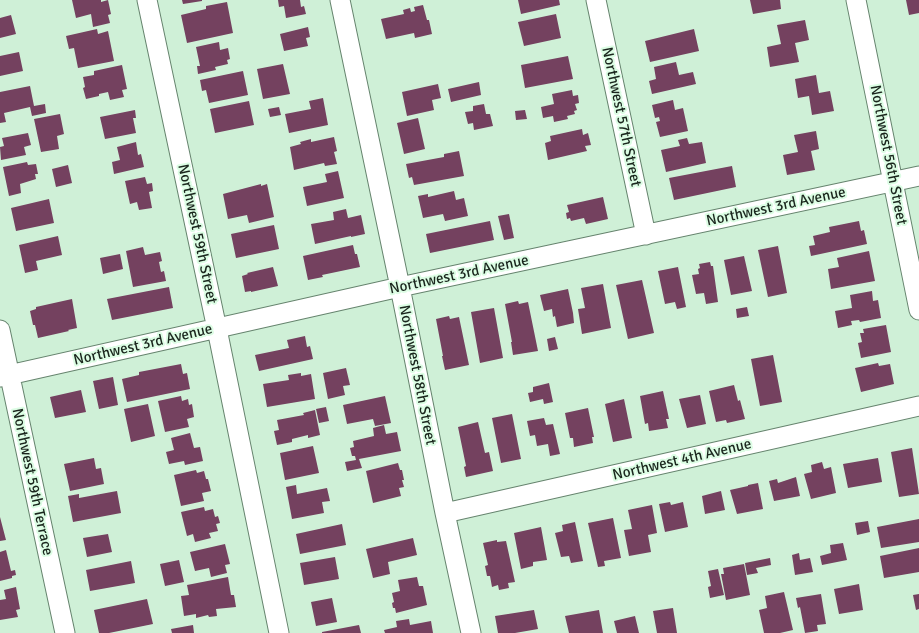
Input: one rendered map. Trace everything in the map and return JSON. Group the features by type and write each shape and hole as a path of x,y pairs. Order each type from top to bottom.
{"street":[{"name":"Northwest 59th Street","path":"147,0 217,329 279,633"},
{"name":"Northwest 58th Street","path":"340,0 471,633"},
{"name":"Northwest 57th Street","path":"596,0 646,234"},
{"name":"Northwest 56th Street","path":"856,0 919,310"},
{"name":"Northwest 3rd Avenue","path":"5,376 400,287 919,176"},
{"name":"Northwest 59th Terrace","path":"0,330 5,376 65,633"},
{"name":"Northwest 4th Avenue","path":"445,513 919,406"}],"building":[{"path":"72,0 101,0 101,2 108,0 111,14 108,15 110,23 93,27 91,14 76,18"},
{"path":"182,0 202,0 202,1 183,4"},
{"path":"278,0 300,0 301,7 304,6 306,14 286,18 284,6 279,7"},
{"path":"518,0 559,0 560,5 521,14"},
{"path":"750,0 780,0 781,9 753,14"},
{"path":"906,0 919,0 919,13 909,15"},
{"path":"227,2 233,33 187,43 181,15 206,9 206,6"},
{"path":"423,5 427,20 429,20 432,34 415,38 414,33 386,39 381,19 404,14 403,10 410,8 411,12 415,11 414,7"},
{"path":"556,14 561,38 524,46 518,22"},
{"path":"11,15 16,34 0,38 0,18"},
{"path":"805,20 809,40 795,43 799,62 770,67 767,47 781,44 777,25"},
{"path":"308,27 310,37 306,38 308,46 284,51 280,34"},
{"path":"97,29 98,34 108,31 114,61 78,68 74,48 69,49 66,36"},
{"path":"694,29 699,51 650,62 645,41"},
{"path":"219,42 220,50 228,48 230,59 227,60 228,64 215,67 216,70 198,74 197,66 200,66 196,47"},
{"path":"19,52 23,71 0,76 0,56"},
{"path":"568,56 573,79 525,88 521,65"},
{"path":"676,62 679,75 693,72 696,84 652,94 649,81 656,79 654,67"},
{"path":"283,64 290,94 263,99 257,69"},
{"path":"122,65 127,89 122,90 124,97 110,100 108,92 86,99 83,88 85,87 83,77 94,75 94,71"},
{"path":"243,71 248,95 209,103 206,90 202,91 200,80"},
{"path":"816,75 819,93 830,91 834,111 812,115 809,96 798,98 795,79"},
{"path":"479,82 481,95 451,102 448,89"},
{"path":"438,84 441,98 432,100 434,110 407,116 402,92"},
{"path":"30,86 34,106 45,104 46,113 32,116 30,107 4,113 6,122 0,123 0,92"},
{"path":"572,90 573,96 578,95 579,103 575,104 577,110 574,111 575,114 567,116 568,119 554,122 553,116 543,118 541,107 554,104 552,94"},
{"path":"323,98 328,125 289,133 285,114 311,109 309,101"},
{"path":"673,100 675,110 683,108 688,131 660,137 656,122 660,121 659,117 655,118 652,105"},
{"path":"249,101 254,125 215,133 210,109"},
{"path":"484,104 486,114 490,114 493,126 474,130 473,123 468,124 465,112 473,111 473,106"},
{"path":"279,107 281,115 270,117 268,109"},
{"path":"135,110 136,118 133,118 136,133 105,139 100,117"},
{"path":"525,110 527,119 516,120 515,111"},
{"path":"60,114 64,134 57,136 59,149 41,152 34,119"},
{"path":"418,118 425,149 404,154 397,123"},
{"path":"582,129 583,135 588,133 591,145 585,146 587,151 548,160 545,143 551,141 550,136"},
{"path":"816,131 819,149 811,151 815,170 787,175 783,155 798,152 794,135"},
{"path":"28,133 31,145 24,147 26,155 1,160 0,147 4,146 2,138"},
{"path":"334,137 337,151 334,152 337,164 325,166 324,163 294,170 290,147 311,139 311,142"},
{"path":"687,138 689,144 702,142 706,163 666,172 661,150 680,146 678,140"},
{"path":"136,142 138,155 141,154 144,167 114,174 112,162 120,160 117,147"},
{"path":"459,151 464,176 414,185 412,177 409,178 406,164 444,157 444,154"},
{"path":"27,162 28,165 36,164 38,174 35,174 36,179 20,184 21,193 9,196 3,167"},
{"path":"68,165 72,183 56,187 52,169"},
{"path":"732,166 736,187 674,200 669,178"},
{"path":"338,171 344,198 307,206 303,187 327,182 325,174"},
{"path":"145,177 147,184 152,183 153,191 149,192 152,208 139,210 137,202 130,204 125,181"},
{"path":"261,184 261,186 267,184 274,217 249,223 247,215 228,219 223,194"},
{"path":"454,191 456,200 464,198 468,216 445,221 443,214 423,218 418,196 428,194 428,197"},
{"path":"603,197 608,219 586,224 584,218 571,221 570,218 567,219 566,213 569,212 567,205"},
{"path":"49,199 54,223 16,231 11,208"},
{"path":"346,209 348,218 361,215 365,234 315,244 311,224 334,220 333,212"},
{"path":"509,214 514,238 504,240 498,216"},
{"path":"490,221 494,240 430,253 426,234"},
{"path":"859,221 861,231 864,230 867,244 811,256 809,246 815,245 813,236 830,232 829,227"},
{"path":"274,225 279,249 236,258 231,234"},
{"path":"58,236 62,255 36,261 38,270 25,273 19,245"},
{"path":"353,245 360,267 322,275 323,277 308,280 303,256"},
{"path":"778,246 787,293 768,297 758,250"},
{"path":"143,247 145,255 160,252 162,261 159,262 161,272 164,271 166,281 133,287 126,251"},
{"path":"869,251 875,281 831,289 828,269 839,267 837,258"},
{"path":"120,254 123,269 103,274 100,258"},
{"path":"744,256 752,291 731,295 724,260"},
{"path":"710,262 711,266 713,266 718,302 706,304 704,293 696,294 692,275 699,274 699,264"},
{"path":"273,267 278,286 245,292 242,276 248,274 247,273"},
{"path":"678,267 686,307 677,309 675,302 665,304 658,271"},
{"path":"642,280 654,333 628,339 616,285"},
{"path":"603,284 611,328 582,334 578,309 585,308 581,288"},
{"path":"169,287 173,308 112,320 107,299"},
{"path":"568,289 574,323 557,327 552,309 544,311 540,295"},
{"path":"872,291 873,301 878,300 881,318 860,322 859,320 851,321 852,325 838,328 835,311 852,308 850,295"},
{"path":"72,299 77,328 38,338 30,311 36,309 36,307"},
{"path":"518,301 519,304 528,302 538,351 513,355 505,304"},
{"path":"747,307 749,316 737,318 736,309"},
{"path":"494,308 503,358 480,363 471,312"},
{"path":"449,316 450,319 459,317 469,365 445,370 436,319"},
{"path":"886,325 891,352 861,358 858,343 862,342 860,333 864,333 863,329"},
{"path":"305,336 307,347 310,346 313,359 259,371 255,355 289,348 287,340"},
{"path":"555,337 558,349 549,351 547,339"},
{"path":"773,355 782,402 760,406 751,359"},
{"path":"878,363 879,366 890,364 894,384 861,392 855,368"},
{"path":"181,364 183,374 187,373 190,389 127,402 122,379 139,375 139,372"},
{"path":"346,368 350,385 343,386 345,395 328,399 323,373"},
{"path":"301,373 301,376 311,374 315,399 267,407 263,384 289,380 288,375"},
{"path":"113,377 118,405 99,409 93,381"},
{"path":"549,383 553,402 544,404 543,399 530,402 528,393 533,392 533,387"},
{"path":"734,385 745,419 727,423 726,420 716,422 709,391"},
{"path":"81,390 86,412 55,418 50,397"},
{"path":"663,391 669,419 666,419 668,428 649,431 648,423 645,424 640,396"},
{"path":"700,395 706,424 687,428 679,399"},
{"path":"181,396 182,401 188,399 189,405 192,404 194,417 187,419 189,427 165,432 158,401"},
{"path":"385,396 391,423 375,426 373,419 347,424 343,405"},
{"path":"624,399 632,438 613,442 605,404"},
{"path":"148,404 155,436 131,442 124,409"},
{"path":"326,407 329,421 319,423 316,409"},
{"path":"588,408 594,437 592,437 593,443 574,447 573,438 570,438 565,413"},
{"path":"315,410 320,435 308,438 308,435 292,439 292,442 277,445 274,431 279,430 277,420 304,415 303,413"},
{"path":"512,414 521,459 501,463 492,418"},
{"path":"544,418 546,425 553,424 560,454 550,456 548,444 537,446 535,435 530,436 527,421"},
{"path":"478,422 485,453 489,452 493,471 466,477 464,467 466,466 458,427"},
{"path":"384,425 386,434 397,432 401,451 359,459 362,468 347,471 345,462 356,460 355,456 352,456 350,448 354,447 353,441 374,436 373,428"},
{"path":"190,433 194,448 200,447 203,461 185,465 184,461 169,464 166,452 174,450 171,438"},
{"path":"313,446 319,473 285,480 280,453"},
{"path":"912,448 919,494 899,497 891,452"},
{"path":"94,458 96,469 101,468 104,484 70,491 64,464"},
{"path":"878,458 882,482 848,488 843,464"},
{"path":"822,462 824,469 831,467 836,493 811,499 804,474 812,472 811,465"},
{"path":"398,463 400,470 402,470 404,480 402,480 404,487 399,488 401,496 373,503 366,471"},
{"path":"196,470 197,473 204,471 211,491 202,493 204,501 181,506 174,475"},
{"path":"796,477 800,496 774,501 769,481 777,479 778,483"},
{"path":"758,483 763,509 737,514 730,490"},
{"path":"296,485 297,494 327,488 330,501 322,502 324,513 292,519 286,487"},
{"path":"117,491 121,513 73,522 68,496 79,494 79,498"},
{"path":"721,491 725,510 705,514 702,496"},
{"path":"670,502 671,505 683,502 688,527 665,532 659,504"},
{"path":"652,505 657,533 648,535 651,552 629,556 624,530 632,529 628,510"},
{"path":"204,507 205,511 213,509 215,517 218,516 220,523 216,524 218,531 209,533 211,538 195,542 193,534 187,536 181,512"},
{"path":"0,517 6,540 0,541"},
{"path":"613,518 621,558 604,561 605,566 598,567 588,523"},
{"path":"919,519 919,542 881,548 877,527"},
{"path":"868,521 870,532 857,535 855,523"},
{"path":"575,522 583,561 571,563 569,556 561,557 555,533 563,531 562,525"},
{"path":"342,524 346,545 300,554 296,534"},
{"path":"541,527 547,560 533,562 533,566 521,569 514,533"},
{"path":"108,534 112,552 87,557 83,538"},
{"path":"413,538 417,555 388,562 390,574 373,578 366,549"},
{"path":"497,540 497,542 506,541 515,582 508,583 509,588 499,590 498,585 492,587 490,576 487,576 485,566 488,565 483,543"},
{"path":"843,543 847,560 822,565 820,556 831,553 830,545"},
{"path":"225,544 230,564 225,565 227,573 211,577 209,568 195,571 190,552"},
{"path":"919,548 919,572 884,578 880,556"},
{"path":"6,550 11,571 15,570 16,575 12,576 12,578 0,581 0,552"},
{"path":"799,553 800,560 810,558 813,572 795,575 792,555"},
{"path":"335,557 339,579 304,585 300,563"},
{"path":"770,558 771,565 756,568 758,573 747,575 745,563"},
{"path":"179,560 184,582 165,586 160,564"},
{"path":"131,561 135,583 90,591 86,570"},
{"path":"744,564 750,595 726,600 721,574 724,574 723,568"},
{"path":"718,569 724,595 710,598 708,587 711,586 708,571"},
{"path":"228,577 231,595 234,595 236,607 216,609 217,616 209,617 208,615 196,618 196,614 184,616 181,596 189,595 187,585"},
{"path":"417,577 419,586 423,586 427,605 396,613 392,603 394,602 392,593 400,591 398,580"},
{"path":"859,584 863,610 839,614 834,589"},
{"path":"16,587 20,609 16,610 18,617 0,620 0,600 6,599 4,590"},
{"path":"784,592 793,630 780,633 764,633 759,610 767,608 765,596"},
{"path":"821,594 826,624 817,625 818,631 805,633 800,607 798,608 796,598"},
{"path":"919,594 919,609 916,610 913,595"},
{"path":"332,598 337,622 316,626 311,602"},
{"path":"147,599 153,624 109,633 99,633 94,610"},
{"path":"673,608 677,633 657,633 653,611"},
{"path":"534,610 538,629 515,633 498,633 495,616"},
{"path":"599,610 603,633 569,633 565,616"},
{"path":"635,616 639,633 617,633 614,621"},
{"path":"409,619 410,625 431,621 433,633 385,633 384,630 397,627 396,621"},
{"path":"193,625 194,633 172,633 171,629"},
{"path":"359,625 361,633 322,633 322,632"}]}
